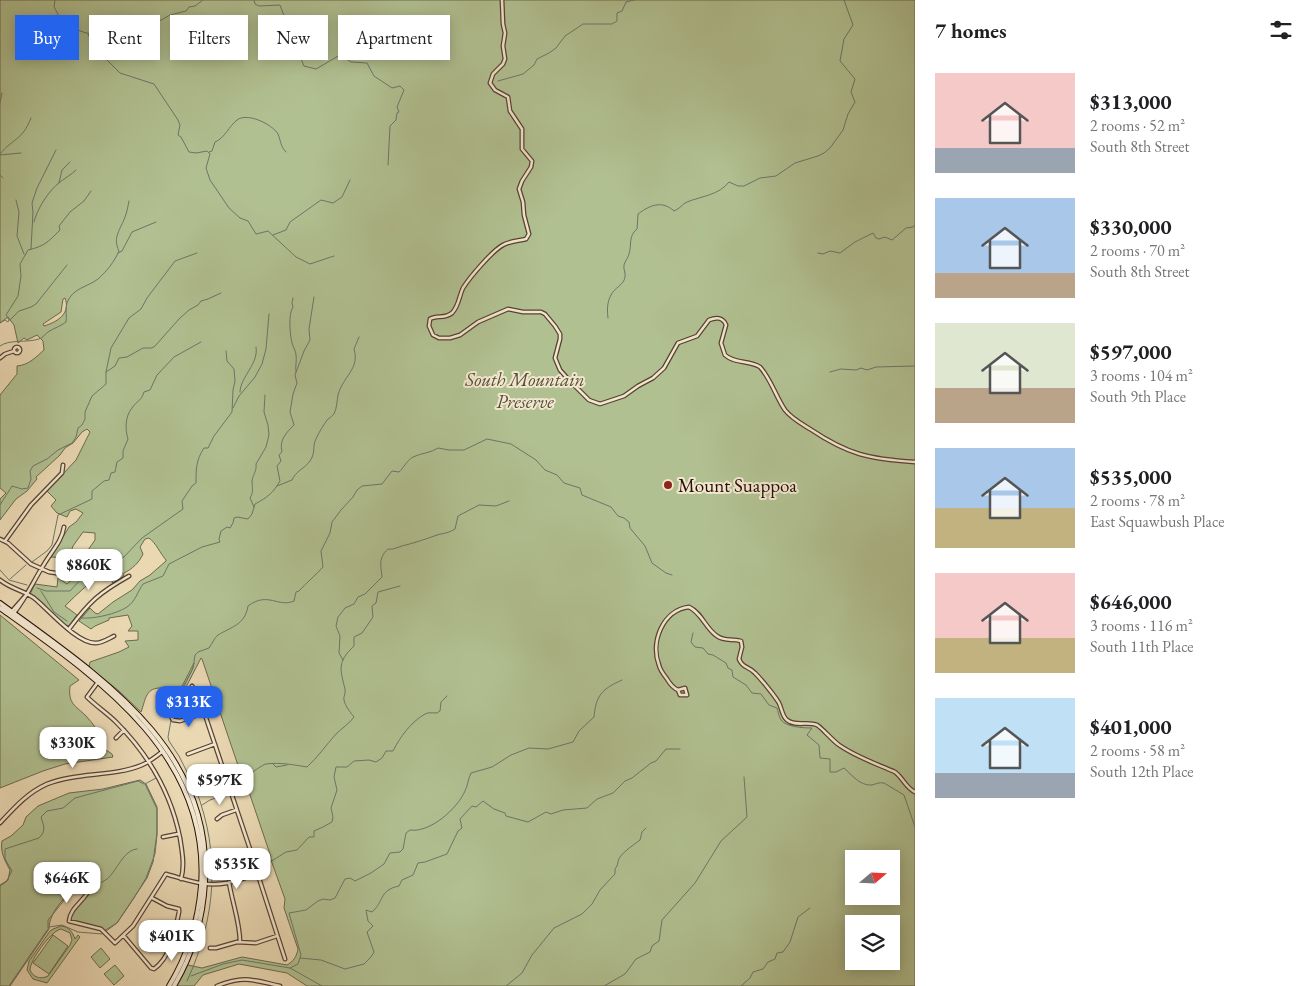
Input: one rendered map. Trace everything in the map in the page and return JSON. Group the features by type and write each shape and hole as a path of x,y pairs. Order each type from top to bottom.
{"street":[{"path":"502,0 505,60 493,74 490,83 492,88 506,94 509,98 510,111 522,130 522,149 532,161 531,167 519,189 529,235 524,240 504,244 491,254 464,288 453,312 445,317 434,317 430,320 429,326 433,334 440,338 455,337 478,322 508,308 525,312 540,312 548,317 560,334 555,358 560,370 590,400 600,404 624,396 653,378 663,370 678,343 697,336 709,320 720,318 727,326 721,343 725,354 730,359 754,363 760,367 785,409 792,416 845,450 886,460 915,462"},
{"path":"0,358 14,351"},
{"path":"5,541 31,505 62,474 63,465"},
{"path":"12,614 27,594 59,540 64,527"},
{"path":"0,539 5,541 27,562 49,572 62,574 67,578"},
{"path":"69,630 84,609 98,595 129,576"},
{"path":"0,580 10,588 27,594 69,630 92,643 101,642 114,636"},
{"path":"0,603 99,681 136,717 165,750 189,790 198,816 206,870 205,884 190,950 174,986"},
{"path":"678,690 670,684 659,667 656,645 662,625 667,617 676,610 689,607 703,618 708,629 719,638 741,641 740,662 745,668 755,672 778,702 789,722 820,726 827,736 840,746 901,776 911,790 915,792"},
{"path":"0,608 12,614"},
{"path":"99,681 88,693 87,697 124,730 148,762 166,793 179,833 183,873 181,879"},
{"path":"192,686 198,694 250,852 235,858 224,856"},
{"path":"166,708 174,720 180,721 204,713"},
{"path":"116,738 124,730"},
{"path":"188,754 214,744"},
{"path":"0,822 23,798 45,785 77,777 136,767 148,762 165,750"},
{"path":"189,790 225,776"},
{"path":"217,819 236,810"},
{"path":"163,837 179,833"},
{"path":"87,884 88,894 73,911 70,921 101,929 115,943 131,930 166,874 205,884 229,882 258,875 285,959"},
{"path":"229,882 240,929 240,942"},
{"path":"124,936 154,969 161,963 170,944 178,919 178,909 151,898"},
{"path":"210,948 240,942 256,943 277,936"},
{"path":"170,944 190,950"},
{"path":"169,986 190,950"},
{"path":"218,986 234,980 245,979 280,986"}],"green space":[{"name":"South Mountain Preserve","path":"0,0 915,0 915,986 307,986 287,973 239,964 203,975 194,986 172,986 183,964 202,968 242,957 287,965 297,954 298,949 284,908 285,899 202,659 183,693 194,663 180,690 157,688 149,692 141,712 89,667 90,662 129,647 125,641 138,640 138,631 128,631 132,626 128,615 109,618 109,620 91,629 79,621 90,608 98,614 132,590 140,581 166,561 156,545 149,538 145,539 140,547 143,554 130,570 124,573 123,577 113,583 106,571 80,592 65,606 77,615 69,626 65,625 30,594 35,584 57,587 58,578 67,584 78,574 81,574 88,550 95,540 95,533 83,532 73,546 69,558 51,557 69,527 83,513 76,509 70,511 67,517 57,513 51,506 56,500 47,491 76,460 90,432 87,429 82,432 73,443 65,448 36,477 37,479 27,491 16,499 0,520 0,499 6,493 0,488 0,395 17,374 17,366 29,362 44,350 43,341 37,335 27,340 24,338 18,343 14,325 8,317 0,323","holes":["65,298 66,309 62,316 58,320 44,326 43,324 61,312 63,299"]},
{"path":"0,615 79,680 70,686 71,701 94,725 105,742 103,748 112,754 113,757 65,764 0,788"},
{"path":"140,780 146,784 157,807 157,833 153,862 147,878 117,923 104,931 69,921 73,911 92,889 94,867 85,863 85,878 81,883 78,883 55,910 49,929 10,986 0,986 0,885 8,880 10,870 2,853 2,841 23,825 26,817 38,806 69,793 103,789"},
{"path":"61,926 66,927 75,939 78,935 80,937 47,983 33,979 27,970 29,961 53,929","holes":["61,929 70,933 72,940 70,945 48,976 40,978 33,974 30,970 33,960 47,940"]},
{"path":"53,935 68,946 49,974 33,963"},
{"path":"101,948 110,959 100,968 91,957"},
{"path":"115,965 124,976 114,985 104,974"}],"waterway":[{"path":"55,0 54,7 58,18 70,26 92,34 109,33 110,36 121,37 133,30 156,23 170,15 186,11 189,7 195,6 203,0"},
{"path":"254,0 255,4 259,6 280,5 291,28 289,43 291,48 297,49 304,66 316,69 340,55 351,62 367,63 374,76 392,88 400,86 404,90 397,107 399,112 397,113 396,120 390,126 388,165"},
{"path":"498,81 523,74 534,65 537,59 556,48 565,36 583,24 612,24 617,21 617,13 622,11 626,2 634,0"},
{"path":"608,318 608,306 612,293 624,280 624,265 630,251 632,235 637,229 638,214 656,205 665,206 674,211 687,202 720,190 729,182 738,186 744,186 760,178 776,176 795,163 818,156 830,148 843,130 848,114 855,102 851,92 855,79 840,61 844,39 853,25 844,0"},
{"path":"88,34 94,47 120,73 154,84 178,120 180,125 178,135 189,152 207,151 210,154 206,168 210,180 229,208 240,218 248,221 256,234 268,231 296,257 310,264 334,256"},
{"path":"0,103 2,93"},
{"path":"209,152 212,151 215,142 222,138 237,120 247,117 259,120 275,130 286,152"},
{"path":"0,154 21,135 31,118"},
{"path":"31,249 32,203 37,188 56,150"},
{"path":"0,155 21,153"},
{"path":"59,183 62,170 70,162"},
{"path":"34,222 41,206 52,190 76,170"},
{"path":"0,175 3,178"},
{"path":"273,235 286,230 290,222 321,200 333,203 342,197 350,180"},
{"path":"0,323 5,320 8,322 9,320 6,315 18,296 21,276 20,264 28,250 38,247 52,238 60,230 59,226 70,212 84,201 91,191"},
{"path":"16,200 19,212 17,236 24,254"},
{"path":"0,346 40,338 66,322 66,305 69,298 76,291 98,279 117,255 119,251 116,241 129,201"},
{"path":"118,253 122,251 132,232 156,222"},
{"path":"818,253 823,254 830,251 840,253 855,242 873,233 876,238 885,237 892,240 906,228 915,225"},
{"path":"106,372 111,348 129,318 141,309 175,261 197,253"},
{"path":"10,320 19,311 36,304 67,265"},
{"path":"0,505 12,486 22,489 28,488 31,479 30,471 33,466 72,443 78,428 85,419 85,412 92,396 106,384 106,372 115,366 119,358 127,357 143,348 152,348 189,310 201,301 221,293"},
{"path":"81,618 105,616 127,607 143,584 163,576 169,564 202,547 220,542 221,531 227,527 230,528 234,518 248,519 252,514 255,504 267,497 275,489 280,481 277,466 281,461 279,455 282,452 282,440 294,425 290,412 297,383 295,375 310,340 309,329 314,297"},
{"path":"293,298 290,325 292,343 296,354 296,372"},
{"path":"233,408 239,396 255,377 262,364 266,349 269,314"},
{"path":"277,486 292,480 312,458 316,439 326,421 334,414 340,388 355,362 354,349 359,337"},
{"path":"32,562 52,545 58,515 92,499 92,491 104,481 109,480 111,473 115,472 117,462 123,458 123,451 128,439 126,431 128,415 134,405 142,398 144,392 150,390 157,375 174,357 201,342"},
{"path":"240,392 243,381 255,359 256,347"},
{"path":"37,588 46,591 70,591 81,579 99,573 113,559 121,560 142,538 183,509 182,501 196,483 197,465 201,452 204,448 208,448 214,436 232,412 235,381 234,369 227,361 226,351"},
{"path":"830,372 841,369 856,370 861,368 867,370 876,367 915,366"},
{"path":"254,507 250,498 252,481 256,464 266,447 269,435 264,412 265,395"},
{"path":"172,716 179,694 193,668 195,655 198,652 209,648 218,635 241,621 248,606 255,602 261,600 283,603 294,601 296,592 323,567 321,551 330,533 332,522 357,490 362,486 382,484 392,471 399,472 413,457 438,448 464,450 487,439 511,444 536,460 545,470 557,475 564,483 580,488 582,495 611,507 618,516 629,522 630,528 645,546 652,563 672,575"},
{"path":"343,660 339,653 340,636 336,626 338,617 345,608 354,604 358,597 365,594 382,577 381,559 388,549 449,532 455,529 458,516 479,505 496,506 509,501"},
{"path":"10,579 26,565"},
{"path":"0,570 9,580 27,585"},
{"path":"202,805 210,800 250,786 251,782 248,775 265,764 307,767 354,717 344,699 345,690 341,671 342,661 354,646 354,637 362,633 373,617 372,606 376,603 378,592 400,586"},
{"path":"41,591 54,612 67,621"},
{"path":"693,633 691,642 695,647 703,648 708,654 726,663 728,668 732,670 733,677 746,685 752,693 761,694 769,705 777,708 780,719 783,722 795,727 812,728 807,735 819,745 820,758 830,759 830,772 836,772 844,768 856,780 864,784 884,783 904,795 915,827"},
{"path":"290,968 298,964 301,955 289,913 306,910 323,899 330,900 335,898 345,879 350,878 355,881 384,864 390,853 400,852 403,849 406,833 410,830 418,830 434,824 456,805 465,791 471,773 492,767 511,755 529,748 548,749 573,742 579,731 594,717 596,703 601,694 609,686 622,680"},
{"path":"213,878 241,874 262,867 286,852 297,850 309,837 314,837 314,831 332,822 331,808 337,790 334,777 336,767 347,767 354,761 369,760 376,762 382,758 386,751 393,751 406,730 420,717 426,713 437,713 440,711 441,702 447,696"},
{"path":"171,720 169,741 194,786"},
{"path":"300,958 321,960 345,969 364,964 374,952 367,932 373,926 368,921 366,910 372,912 388,890 399,886 402,880 413,875 418,863 447,854 458,831 462,828 460,819 472,806 476,807 483,801 494,809 505,813 506,816 528,822 546,812 551,814 563,810 587,808 597,799 613,793 625,781 656,761 666,749 680,749"},
{"path":"273,764 276,767 287,765"},
{"path":"604,986 625,974 636,959 650,952 652,946 659,941 662,920 695,883 721,841 747,817 744,777"},
{"path":"49,927 62,925 78,932 102,934 117,923 146,878 155,854 157,809 145,784 156,778"},
{"path":"0,886 6,882 12,871 5,859 5,849 39,838 43,833 44,827 41,817 47,811 63,808 75,798 138,781 144,784"},
{"path":"187,981 204,934 212,886 209,838 196,790"},
{"path":"506,986 522,973 532,955 554,928 582,914 592,904 600,890 615,874 620,857 640,840 642,832 646,828"},
{"path":"48,928 48,920 78,883 81,882 89,887 103,882 128,853 137,849"},
{"path":"741,986 750,978 753,972 763,969 768,962 775,959 777,953 783,952 790,942 798,917 810,908"},
{"path":"9,986 48,929"},
{"path":"191,976 223,964 242,960 290,968 322,986"}],"place":[{"name":"Mount Suappoa","path":"668,485"}]}
